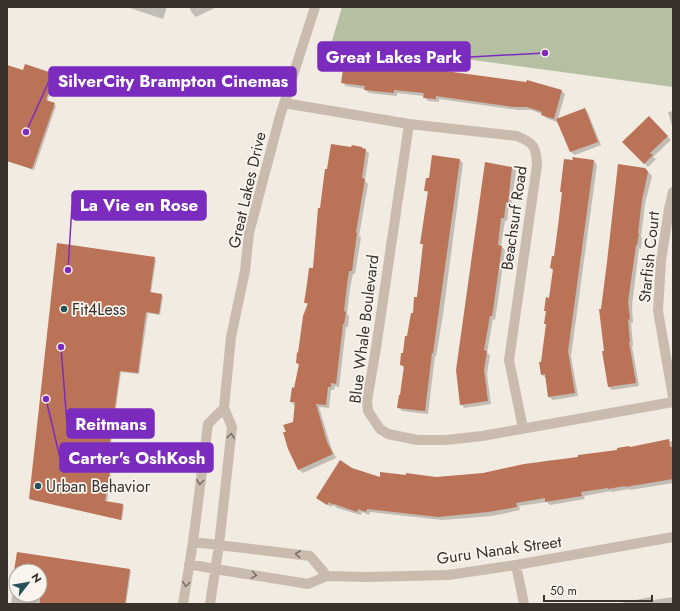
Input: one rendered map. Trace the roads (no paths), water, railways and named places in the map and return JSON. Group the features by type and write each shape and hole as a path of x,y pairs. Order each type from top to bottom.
{"street":[{"name":"Great Lakes Drive","path":"210,604 219,545 232,427 224,408 231,337 245,271 250,233 284,103 315,7"},
{"name":"Beachsurf Road","path":"284,103 409,124 517,136 530,142 536,153 537,165 509,360 523,428"},
{"name":"Blue Whale Boulevard","path":"409,124 376,348 368,391 368,411 380,429 388,434 417,440 446,440 482,436 673,402"},
{"name":"Starfish Court","path":"673,192 661,261 658,311 673,397"},
{"path":"183,604 193,542 208,424 224,408"},
{"name":"Guru Nanak Street","path":"189,564 308,584 327,576 366,577 448,575 516,565 673,536"},
{"path":"193,542 310,556 327,576"},
{"path":"516,565 524,604"}],"place":[{"name":"Great Lakes Park","path":"545,53"},
{"name":"SilverCity Brampton Cinemas","path":"26,132"},
{"name":"La Vie en Rose","path":"68,270"},
{"name":"Fit4Less","path":"64,309"},
{"name":"Reitmans","path":"61,347"},
{"name":"Carter's OshKosh","path":"46,399"},
{"name":"Urban Behavior","path":"38,486"}]}
